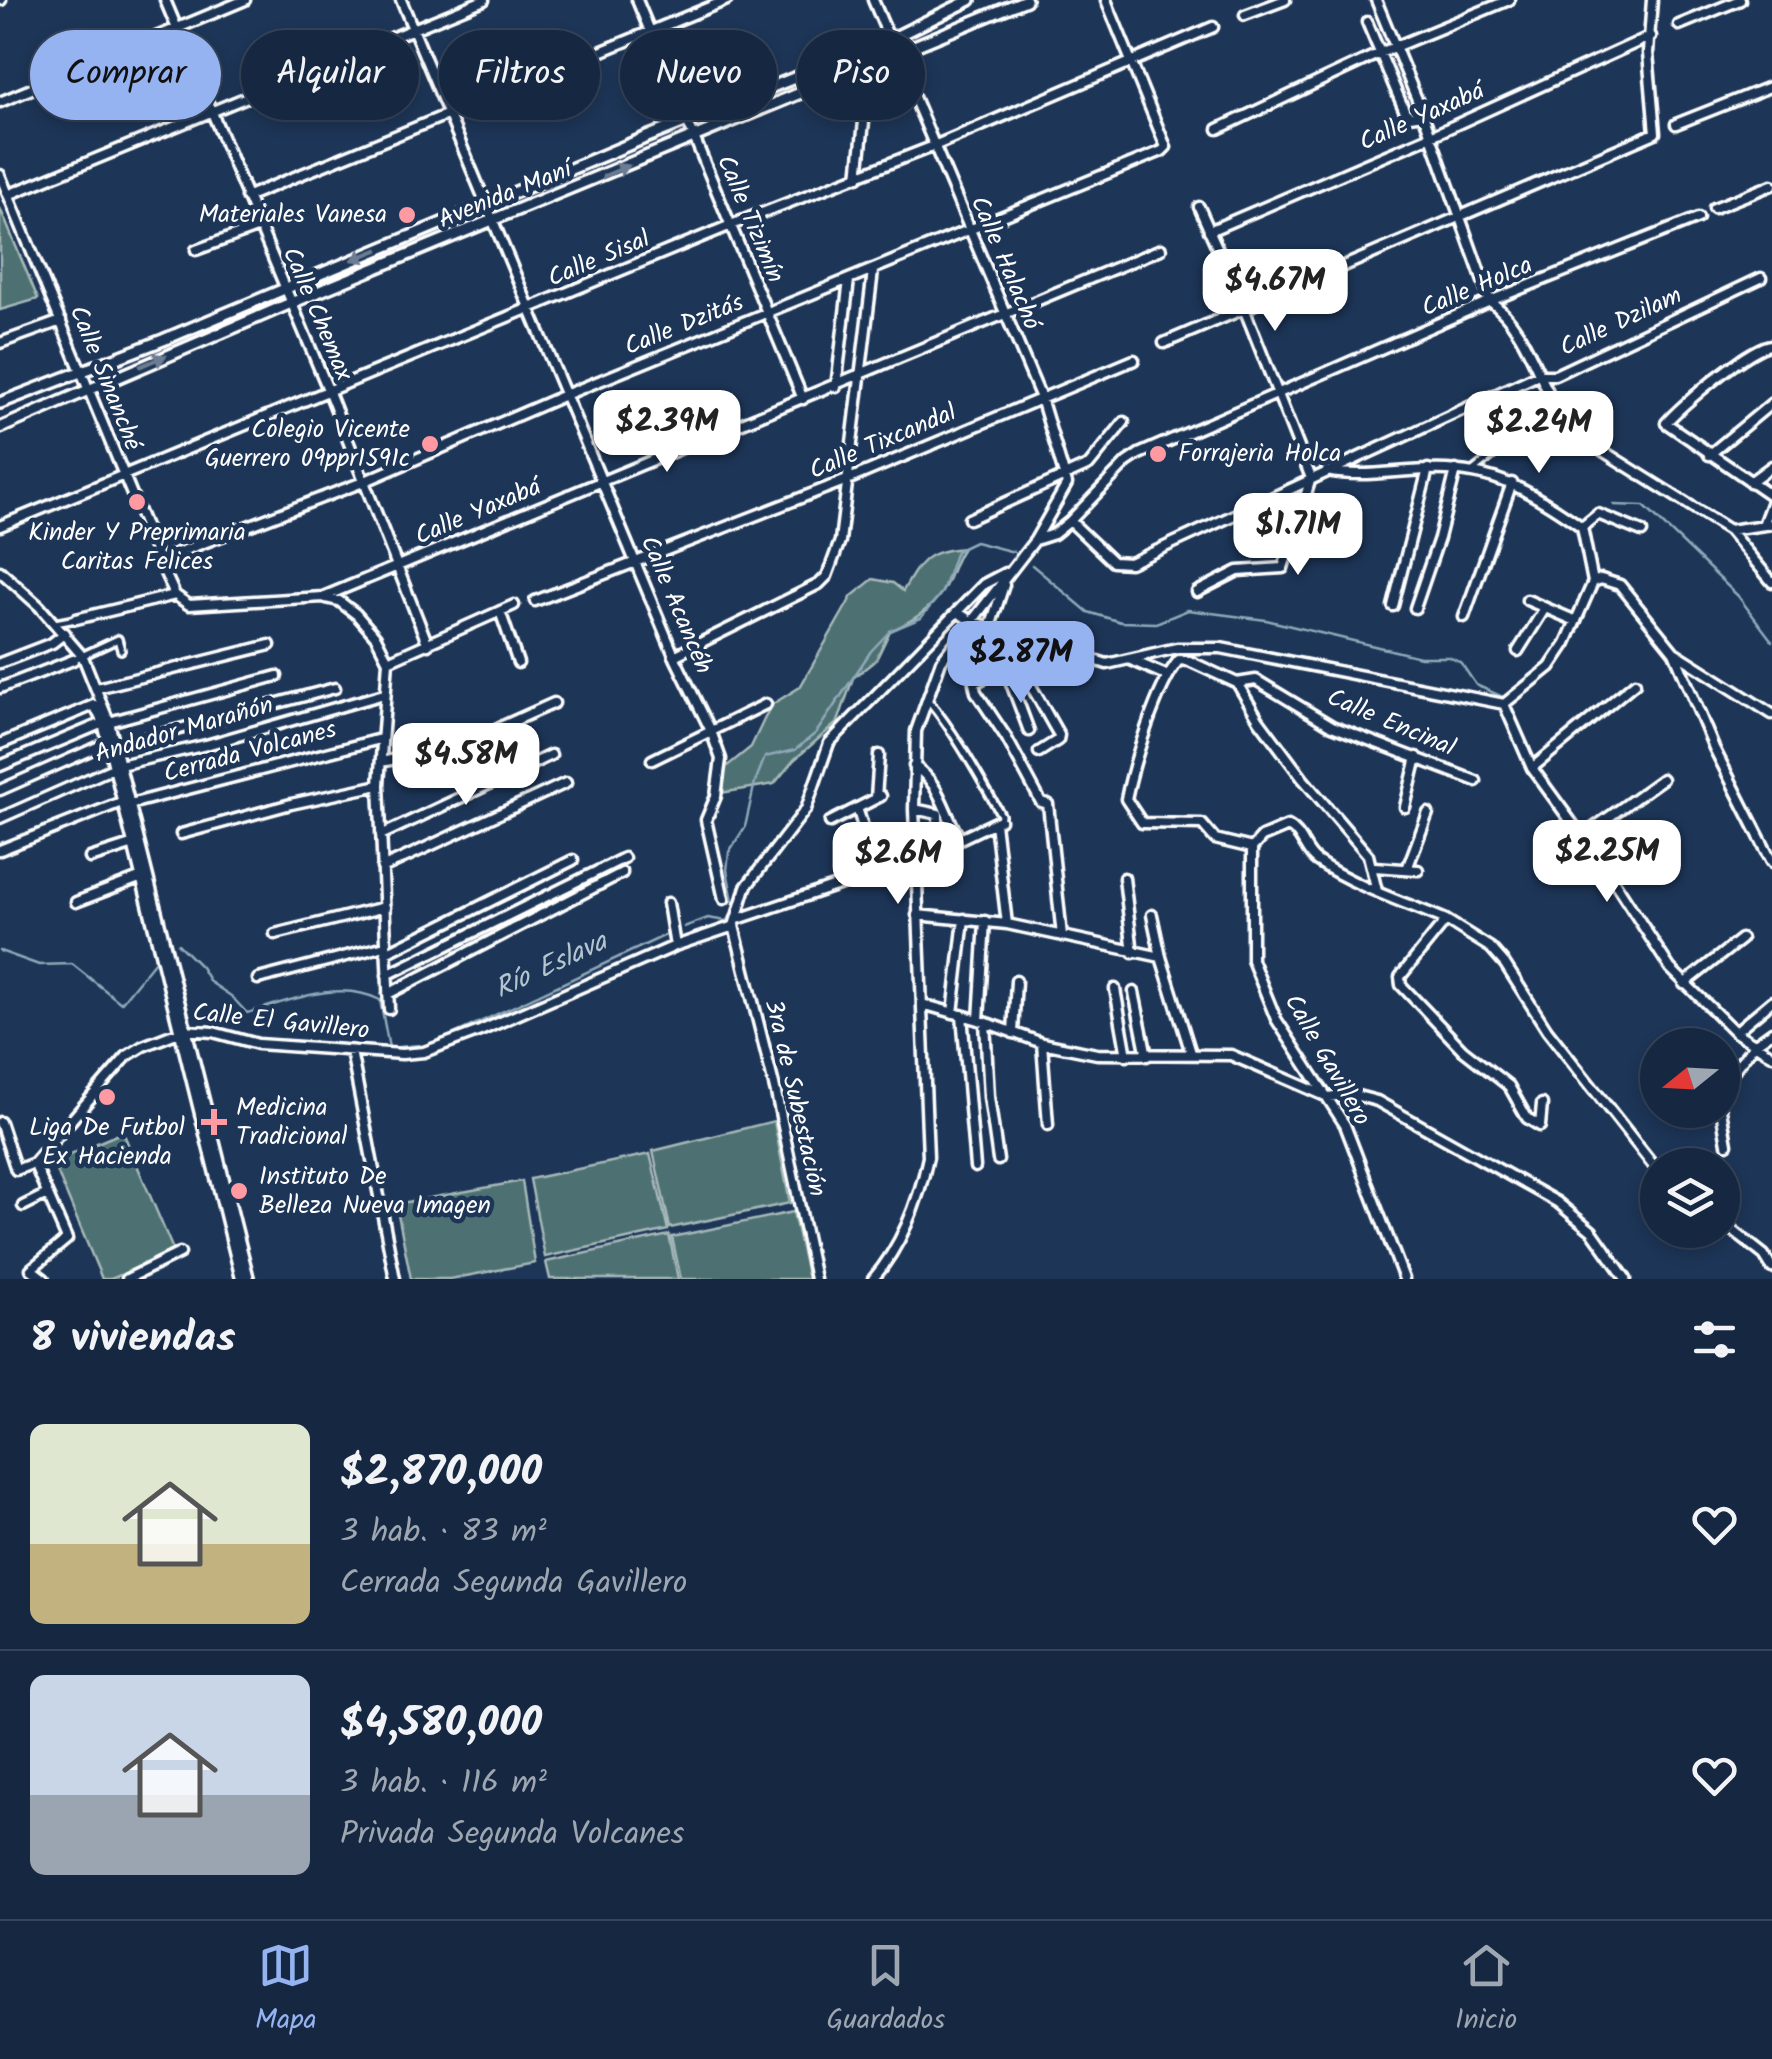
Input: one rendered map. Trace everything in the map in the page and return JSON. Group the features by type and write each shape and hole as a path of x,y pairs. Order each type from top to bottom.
{"street":[{"name":"Calle Chemax","path":"165,0 177,28"},
{"path":"0,102 245,0"},
{"name":"Calle Acancéh","path":"400,0 439,92"},
{"path":"221,108 484,0"},
{"name":"Calle Tizimín","path":"637,0 649,30"},
{"path":"655,30 727,0"},
{"name":"Calle Halachó","path":"874,0 885,30"},
{"name":"Avenida Maní","path":"909,30 970,0"},
{"name":"Avenida Maní","path":"925,43 1026,0"},
{"path":"1106,0 1131,62"},
{"path":"1245,15 1286,0"},
{"path":"1376,0 1423,114 1490,301 1508,314 1564,420 1579,436 1729,530 1772,582"},
{"path":"1218,128 1380,53 1509,0"},
{"path":"1164,343 1655,134 1648,53 1652,0"},
{"path":"1680,25 1740,0"},
{"path":"1367,22 1408,115 1423,114"},
{"name":"Calle Sisal","path":"0,526 731,225 934,146 1213,28"},
{"name":"Calle Yaxabá","path":"1209,230 1651,36"},
{"name":"Calle Dzitás","path":"159,560 363,482 1166,147 1131,62"},
{"name":"Avenida Maní","path":"0,403 797,77"},
{"path":"1676,124 1772,86"},
{"name":"Avenida Maní","path":"0,428 291,303 797,96"},
{"path":"246,197 439,115"},
{"path":"8,195 191,120"},
{"name":"Calle Chemax","path":"214,120 329,392 428,645"},
{"name":"Calle Acancéh","path":"450,120 674,656 711,730 721,759 716,796 706,820 724,899"},
{"path":"858,177 864,120"},
{"name":"Calle Halachó","path":"922,120 1041,398 1066,477"},
{"name":"Calle Tizimín","path":"687,121 803,398"},
{"name":"Calle Sinanché","path":"0,175 174,595"},
{"path":"1714,208 1772,185"},
{"path":"1197,592 1238,571 1282,568 1311,478 1244,308 1199,207"},
{"name":"Calle Holca","path":"1036,540 1054,534 1070,521 1139,454 1490,301 1698,218"},
{"path":"196,250 259,227"},
{"name":"Calle Yaxabá","path":"76,618 174,595 189,605 323,597 1161,250"},
{"path":"674,656 828,576 835,560 847,480 873,271"},
{"name":"Calle Dzilam","path":"1070,521 1104,556 1120,565 1538,375 1555,375 1761,278"},
{"path":"836,386 848,280"},
{"path":"0,344 62,321"},
{"path":"1729,530 1768,525 1772,498 1666,423 1748,356 1763,345 1772,345"},
{"name":"Calle Tixcandal","path":"534,601 847,480 1134,360"},
{"path":"1709,455 1772,403"},
{"path":"1473,471 1542,416"},
{"path":"969,518 1066,477 1100,454 1124,422"},
{"path":"1750,482 1772,466"},
{"path":"1327,470 1361,475 1473,471 1512,482 1582,527 1593,582 1576,621 1550,667 1504,704"},
{"path":"1394,606 1428,470"},
{"path":"1416,608 1440,538 1456,470"},
{"path":"873,1279 894,1249 913,1210 928,1157 914,810 916,731 942,661 996,593 1008,571 1036,540 1065,491 1066,477"},
{"path":"1464,617 1512,482"},
{"path":"1582,527 1598,514 1642,532"},
{"path":"0,571 64,633 83,657 97,688 181,1031"},
{"path":"736,923 746,887 806,810 829,744 984,584 1008,571"},
{"path":"990,627 1008,571"},
{"path":"1593,582 1620,584 1674,652 1714,748 1772,862"},
{"path":"323,597 338,601 356,614 376,637 388,660 379,785 389,1009"},
{"path":"1527,600 1576,621"},
{"path":"388,660 514,605"},
{"path":"1518,651 1544,608"},
{"path":"500,611 518,663"},
{"path":"960,613 971,621 1107,664 1177,648 1221,648 1504,704"},
{"path":"55,623 76,618"},
{"path":"0,664 52,643 64,633"},
{"path":"1016,663 1024,638"},
{"path":"0,688 83,657 118,639 121,650"},
{"path":"97,688 270,644"},
{"path":"1674,652 1772,714"},
{"path":"1131,660 1168,676 1126,796 1144,824 1202,824 1214,839 1252,848 1262,837 1288,826 1297,830 1313,859 1446,920 1491,948 1506,964 1547,1030 1640,1148"},
{"name":"Calle Encinal","path":"1168,676 1184,660 1237,683 1256,680 1332,726 1476,781"},
{"path":"1016,663 975,681 976,692 1041,802 1048,804 1062,936"},
{"path":"1016,663 1036,690 1059,735 1058,740 1040,752"},
{"path":"1005,667 1030,731"},
{"path":"0,766 106,723 277,676"},
{"path":"1237,683 1303,779 1368,855 1374,866 1377,891"},
{"path":"1532,768 1636,683"},
{"path":"0,790 112,744 335,688"},
{"path":"965,697 976,692"},
{"name":"Andador Marañón","path":"0,818 117,766 384,694"},
{"path":"926,698 946,722 1001,814 997,822 1008,924"},
{"path":"380,762 456,747 554,702"},
{"path":"652,760 766,704"},
{"path":"1504,704 1532,768 1684,984 1731,1028"},
{"path":"0,744 94,705 106,723"},
{"name":"Cerrada Volcanes","path":"0,850 127,803 380,739"},
{"path":"381,836 551,755"},
{"path":"830,822 878,797 879,755"},
{"path":"1405,806 1417,756"},
{"path":"914,766 934,785 958,838 997,822"},
{"path":"1581,837 1662,779"},
{"path":"382,868 566,783"},
{"path":"181,834 379,785"},
{"path":"127,803 142,877 245,1279"},
{"path":"857,808 878,872"},
{"path":"914,810 938,814 939,857"},
{"path":"1408,870 1428,813"},
{"path":"90,858 134,844"},
{"name":"Calle Gavillero","path":"1252,848 1252,960 1276,1019 1345,1124 1404,1279"},
{"path":"387,975 624,858"},
{"path":"258,979 386,950 573,860"},
{"name":"Calle El Gavillero","path":"181,1031 213,1032 258,1044 424,1052 675,946 898,865"},
{"path":"1374,866 1418,870"},
{"path":"388,994 622,873"},
{"path":"76,902 142,877"},
{"path":"1124,878 1134,953"},
{"path":"668,903 675,946"},
{"path":"275,934 385,907"},
{"path":"917,915 1008,924 1161,957"},
{"path":"1152,915 1191,1053"},
{"path":"964,919 958,1014 975,1167"},
{"path":"984,920 982,1021 998,1160"},
{"path":"1446,920 1400,977 1401,986 1464,1050 1509,1086 1526,1118 1540,1126 1542,1104"},
{"name":"3ra de Subestación","path":"736,923 815,1279"},
{"path":"1684,984 1741,940"},
{"path":"1013,1034 1016,981"},
{"path":"1115,988 1127,1056"},
{"path":"1134,992 1148,1056"},
{"path":"1740,1028 1772,1001"},
{"path":"922,1004 1042,1043 1097,1054 1231,1056 1328,1097 1350,1094 1377,1101 1558,1202 1592,1230 1626,1279"},
{"path":"1,1128 16,1170 34,1163 127,1056 181,1031"},
{"path":"1740,1062 1754,1045 1772,1032"},
{"path":"1740,1035 1772,1055"},
{"path":"1042,1043 1048,1125"},
{"path":"352,1051 395,1279"},
{"path":"1724,1128 1727,1144"},
{"path":"34,1163 67,1239 31,1269 44,1279"},
{"path":"23,1206 47,1194"},
{"path":"1740,1234 1768,1253 1772,1268"},
{"path":"127,1279 180,1253"}],"green space":[{"path":"0,208 38,299 0,310"},
{"path":"963,548 937,599 919,615 890,631 876,660 853,678 838,722 794,760 774,784 721,793 721,771 751,747 771,705 800,687 852,596 873,579 893,583 903,591 926,559"},
{"path":"774,1121 790,1203 670,1228 653,1151"},
{"path":"123,1132 174,1252 111,1279 102,1279 53,1162"},
{"path":"650,1154 668,1230 545,1257 530,1179"},
{"path":"522,1181 535,1263 450,1279 411,1279 396,1204"},
{"path":"793,1212 808,1279 681,1279 672,1237"},
{"path":"669,1235 678,1279 550,1279 546,1262"}],"waterway":[{"name":"Río Eslava","path":"1614,505 1644,506 1738,596 1772,641"},
{"name":"Río Eslava","path":"684,927 708,918 726,921 735,912 727,870 729,852 745,827 765,757 795,750 816,733 871,651 890,631 921,618 942,592 956,551 975,542 1014,552"},
{"name":"Río Eslava","path":"1032,565 1088,612 1121,622 1156,623 1188,610 1266,620 1420,657 1449,657 1461,663 1476,685 1505,698"},
{"name":"Río Eslava","path":"450,1036 668,934"},
{"name":"Río Eslava","path":"178,944 210,982 247,1013 314,994 348,991 380,1000 389,1048 419,1045"},
{"name":"Río Eslava","path":"0,951 39,965 72,964 121,1003 155,961"}],"place":[{"name":"Materiales Vanesa","path":"407,215"},
{"name":"Colegio Vicente Guerrero 09ppr1591c","path":"430,444"},
{"name":"Forrajeria Holca","path":"1158,454"},
{"name":"Kinder Y Preprimaria Caritas Felices","path":"137,502"},
{"name":"Liga De Futbol Ex Hacienda","path":"107,1097"},
{"name":"Medicina Tradicional","path":"214,1122"},
{"name":"Instituto De Belleza Nueva Imagen","path":"239,1191"}]}
